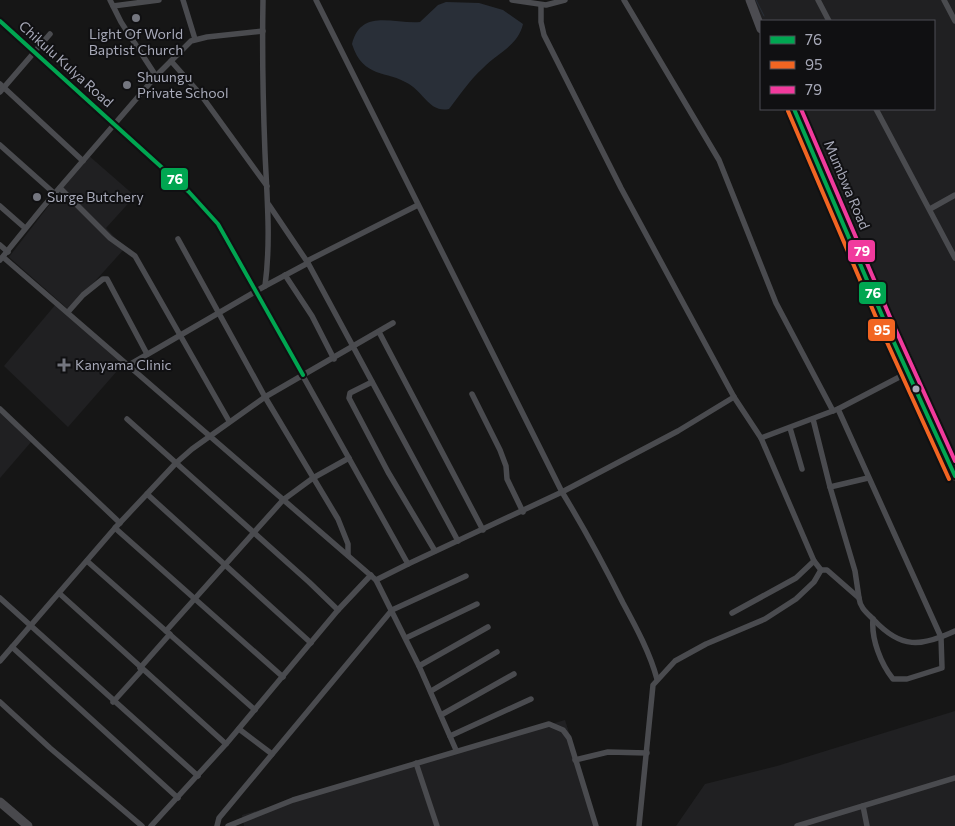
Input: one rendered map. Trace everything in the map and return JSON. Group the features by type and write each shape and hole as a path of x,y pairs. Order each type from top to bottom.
{"main road":[{"path":"750,0 760,26"},
{"path":"754,0 763,20"},
{"name":"Mumbwa Road","path":"794,110 910,371 955,463"},
{"name":"Mumbwa Road","path":"800,110 955,476"},
{"path":"0,802 28,826"}],"street":[{"path":"156,76 111,3 158,0"},
{"path":"183,0 195,39"},
{"path":"263,0 269,205 269,246 265,286"},
{"path":"316,0 562,492 593,545 630,616 653,664 657,680"},
{"path":"512,0 541,4 565,0"},
{"path":"624,0 719,160 776,303 836,410 941,637 942,668 924,676 896,681 889,674 880,655 872,626 873,619"},
{"path":"818,0 828,20"},
{"path":"944,0 955,21"},
{"path":"541,4 541,22 544,35 621,188 734,397 761,438 814,561 821,570"},
{"name":"Chikulu Kulya Road","path":"0,21 189,192 213,217 408,564"},
{"path":"4,256 25,228 156,76 195,39 263,30"},
{"path":"50,34 1,88 83,161"},
{"path":"171,61 202,95 268,187"},
{"path":"877,110 955,258"},
{"path":"0,144 55,194"},
{"path":"60,188 115,242 135,256 229,421"},
{"path":"930,209 955,195"},
{"path":"269,205 307,262 458,541"},
{"path":"128,366 307,262 418,205"},
{"path":"0,206 25,228"},
{"path":"178,239 218,314 345,535 348,556"},
{"path":"0,245 4,256 128,366 376,580 406,638 456,750"},
{"path":"285,275 312,316 334,359"},
{"path":"68,312 83,295 103,279 107,279 147,354"},
{"path":"0,661 60,594 115,528 176,463 229,421 265,397 394,323"},
{"path":"379,332 483,530"},
{"path":"761,438 836,410 910,371"},
{"path":"372,382 350,393 349,398 388,472 435,551"},
{"path":"472,394 500,450 506,466 507,479 523,512"},
{"path":"376,580 435,551 523,512 678,430 734,397"},
{"path":"0,408 120,523"},
{"path":"126,419 338,610"},
{"path":"813,419 854,571 860,605 883,630 902,642 915,642 941,637 955,630"},
{"path":"790,428 802,469"},
{"path":"112,702 141,669 195,598 283,500 313,478 349,458"},
{"path":"830,486 868,478"},
{"path":"147,494 311,643"},
{"path":"115,528 283,677"},
{"path":"87,561 254,710"},
{"path":"732,613 796,578 814,561"},
{"path":"821,570 827,570 859,598"},
{"path":"639,826 647,753 651,690 657,680 674,661 706,644 765,619 790,603 814,582 821,570"},
{"path":"152,826 239,729 338,610 371,575"},
{"path":"217,826 220,818 392,610 466,576"},
{"path":"60,594 226,744"},
{"path":"0,598 112,702 198,776"},
{"path":"406,638 477,604"},
{"path":"419,666 488,627"},
{"path":"12,648 178,798"},
{"path":"431,692 496,652"},
{"path":"441,715 514,674"},
{"path":"450,736 531,699"},
{"path":"0,702 35,735 142,826"},
{"path":"228,826 293,800 456,750 549,724 558,726 566,733 596,826"},
{"path":"239,729 272,754"},
{"path":"575,760 608,752 647,753"},
{"path":"416,763 436,826"},
{"path":"797,826 955,778"},
{"path":"863,806 867,826"}],"shaded area":[{"path":"750,0 955,0 955,470 797,110 935,110 935,20 760,20"},
{"path":"446,2 479,3 503,10 523,24 512,44 477,74 449,109 442,109 432,105 409,84 376,72 362,63 352,44 356,33 370,22 389,20 420,22 438,5"},
{"path":"88,155 135,196 106,228 125,248 69,310 9,257"},
{"name":"Kanyama Clinic","path":"56,304 124,363 68,427 4,366"},
{"path":"0,411 31,442 0,478"},
{"path":"955,711 955,826 676,826 705,784 777,766"},
{"path":"565,720 598,826 244,826 242,815"}],"waterway":[{"path":"756,0 764,16"}],"transit line":[{"name":"76","path":"0,21 189,192 218,224 303,375"},
{"name":"76","path":"794,110 887,327 955,476"},
{"name":"79","path":"801,110 893,324 955,461"},
{"name":"95","path":"788,111 881,329 949,479"}],"place":[{"name":"Light Of World Baptist Church","path":"136,18"},
{"name":"Shuungu Private School","path":"127,85"},
{"name":"Surge Butchery","path":"37,197"},
{"name":"Kanyama Clinic","path":"64,365"}]}
